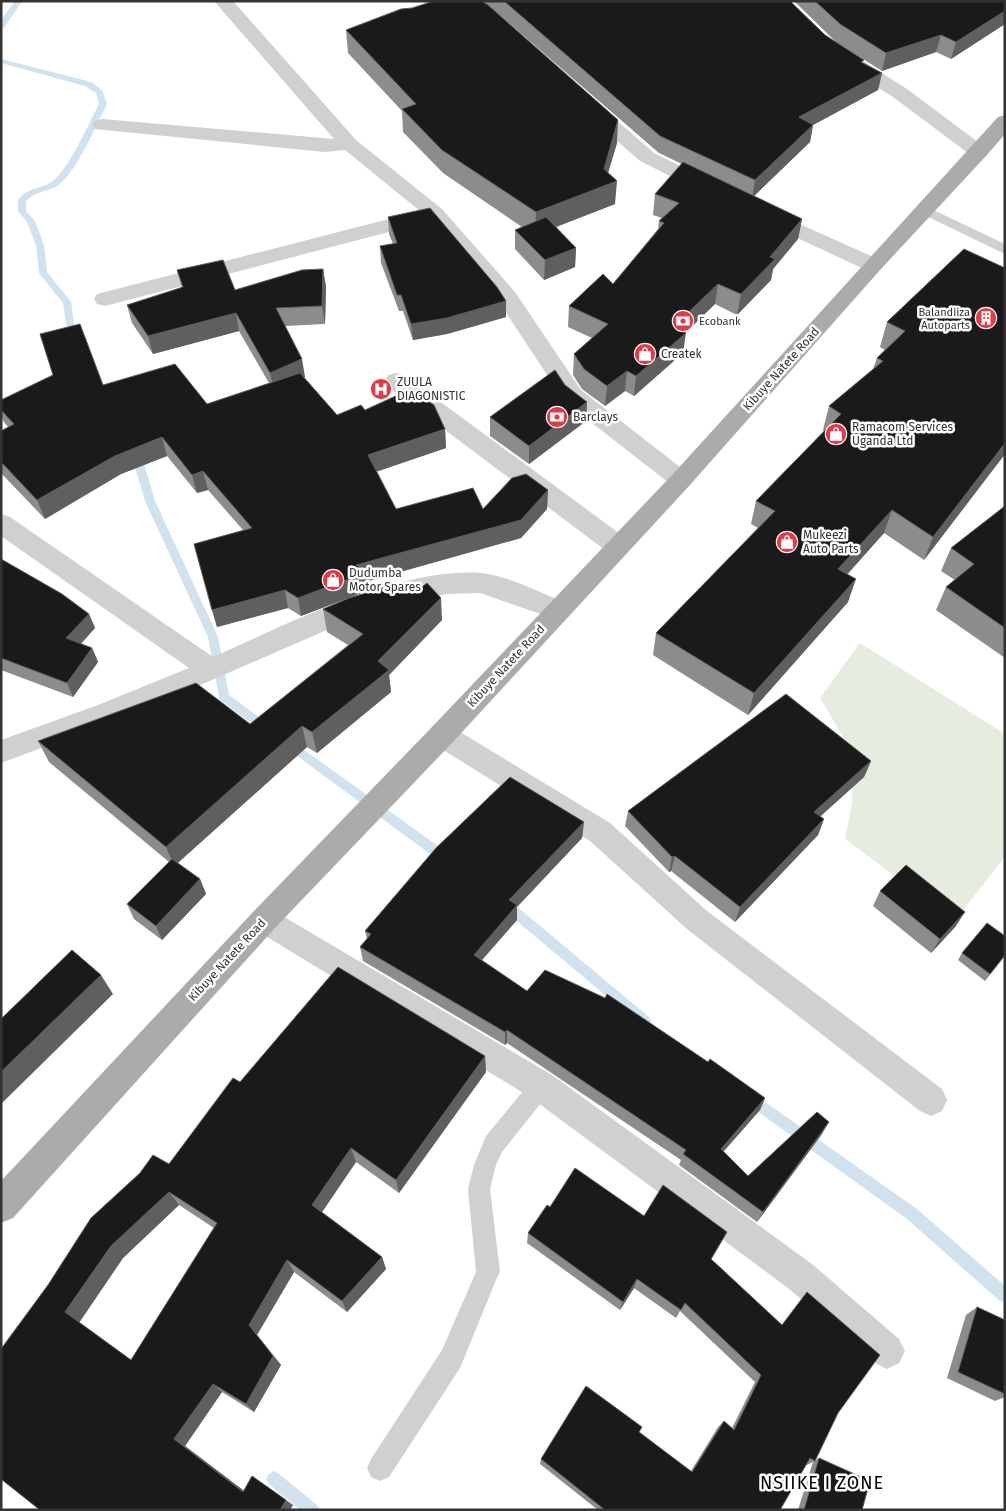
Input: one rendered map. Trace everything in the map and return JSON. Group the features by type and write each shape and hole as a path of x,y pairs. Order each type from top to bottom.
{"main road":[{"name":"Kibuye Natete Road","path":"1,1206 264,920 442,736 681,480 873,265 979,152 1005,121"}],"street":[{"path":"223,1 348,144 435,213 507,297 573,396 681,480"},
{"path":"835,51 900,93 979,152"},
{"path":"575,94 647,157 726,196"},
{"path":"102,125 325,146 348,144"},
{"path":"752,208 873,265"},
{"path":"105,299 257,261 435,213"},
{"path":"396,381 618,546"},
{"path":"1,523 212,670"},
{"path":"1,752 55,733 212,670 303,629 378,601 430,585 482,583 558,610"},
{"path":"442,736 600,832 696,920 931,1100"},
{"path":"264,920 542,1086 800,1276 886,1351"}],"lane":[{"path":"925,210 1005,250"},
{"path":"380,1468 451,1359 488,1272 480,1189 486,1165 494,1144 542,1086"}],"shaded area":[{"path":"860,643 1005,734 1005,857 955,920 845,839 852,803 851,750 820,698"}],"building":[{"path":"434,1 481,1 488,5 618,120 604,169 617,181 536,212 442,150 402,109 416,104 346,30 401,9 412,8"},
{"path":"504,1 790,1 825,35 864,60 861,62 882,73 799,117 813,125 755,180 660,136"},
{"path":"815,1 1005,1 1005,11 956,42 941,35 886,53 840,24"},
{"path":"683,162 802,219 770,257 775,259 741,294 718,284 674,326 686,333 636,376 627,371 607,386 584,369 574,354 608,324 569,306 603,274 613,284 664,223 659,221 679,203 655,194"},
{"path":"430,208 497,287 506,301 447,318 411,324 401,295 397,295 380,246 397,243 388,217"},
{"path":"546,217 576,248 545,260 515,230"},
{"path":"964,249 1005,268 1005,443 933,537 892,510 838,569 856,579 754,693 656,633 775,511 756,501 841,414 829,406 883,361 877,358 905,331 887,322"},
{"path":"223,260 235,290 302,270 323,269 322,306 276,308 302,359 270,373 236,313 148,336 127,305 183,287 177,270"},
{"path":"80,324 103,385 175,364 207,404 300,373 337,415 361,405 365,410 411,389 434,405 445,429 368,455 396,509 473,488 483,509 512,478 526,474 548,490 521,520 356,565 367,572 298,598 285,590 212,610 194,544 252,528 203,471 192,475 162,437 115,456 37,500 1,462 1,431 14,424 1,410 1,400 53,375 40,334"},
{"path":"555,370 565,385 587,402 529,446 490,417"},
{"path":"1005,506 1005,628 946,587 974,564 951,548"},
{"path":"1,559 62,594 89,614 66,638 92,648 67,683 1,658"},
{"path":"427,583 441,598 378,661 389,670 312,732 302,726 166,847 38,741 196,683 250,724 363,634 323,609 349,598 395,584 413,594"},
{"path":"786,694 871,761 814,812 824,819 740,907 675,856 672,857 628,811"},
{"path":"510,777 584,822 509,900 517,905 474,955 527,991 545,970 605,998 607,994 708,1062 710,1059 765,1098 721,1149 748,1176 817,1112 829,1122 763,1212 683,1154 686,1150 507,1030 505,1032 360,947 371,934 365,931 436,848"},
{"path":"172,859 200,879 156,926 127,904"},
{"path":"906,865 965,912 940,939 880,891"},
{"path":"987,923 1005,936 1005,955 990,974 962,953"},
{"path":"72,950 101,975 1,1072 1,1019"},
{"path":"338,967 485,1056 396,1180 351,1148 312,1205 382,1257 342,1301 287,1260 249,1325 273,1356 246,1404 213,1384 174,1439 243,1492 252,1476 286,1500 280,1510 40,1510 1,1479 1,1349 48,1285 91,1218 140,1173 153,1155 169,1164 233,1078 240,1082","holes":["169,1192 217,1223 131,1360 65,1312 111,1246"]},
{"path":"575,1168 644,1216 663,1185 727,1232 711,1259 782,1325 807,1292 880,1355 838,1413 815,1461 810,1458 780,1510 605,1510 541,1459 586,1386 642,1427 639,1432 692,1472 724,1421 734,1430 761,1375 685,1303 681,1310 637,1279 623,1302 528,1233 547,1205 550,1207"},
{"path":"977,1307 1005,1320 1005,1394 958,1372"},
{"path":"819,1458 870,1481 862,1510 804,1510"}],"waterway":[{"path":"1,26 19,1"},
{"path":"1,61 88,84 99,92 103,104 66,173 55,184 30,192 22,200 22,211 31,221 40,245 43,273 67,302 71,330 76,341"},
{"path":"133,453 139,464 150,501 213,637 224,697 267,729"},
{"path":"289,744 445,858"},
{"path":"505,904 645,1021"},
{"path":"751,1098 912,1214 1005,1296"},
{"path":"274,1479 312,1510"}],"place":[{"name":"Balandiiza Autoparts","path":"986,318"},
{"name":"Ecobank","path":"683,321"},
{"name":"Createk","path":"645,354"},
{"name":"ZUULA DIAGONISTIC","path":"381,389"},
{"name":"Barclays","path":"557,417"},
{"name":"Ramacom Services Uganda Ltd","path":"836,434"},
{"name":"Mukeezi Auto Parts","path":"787,542"},
{"name":"Dudumba Motor Spares","path":"333,580"}],"district":[{"name":"NSIIKE I ZONE","path":"822,1483"}]}
